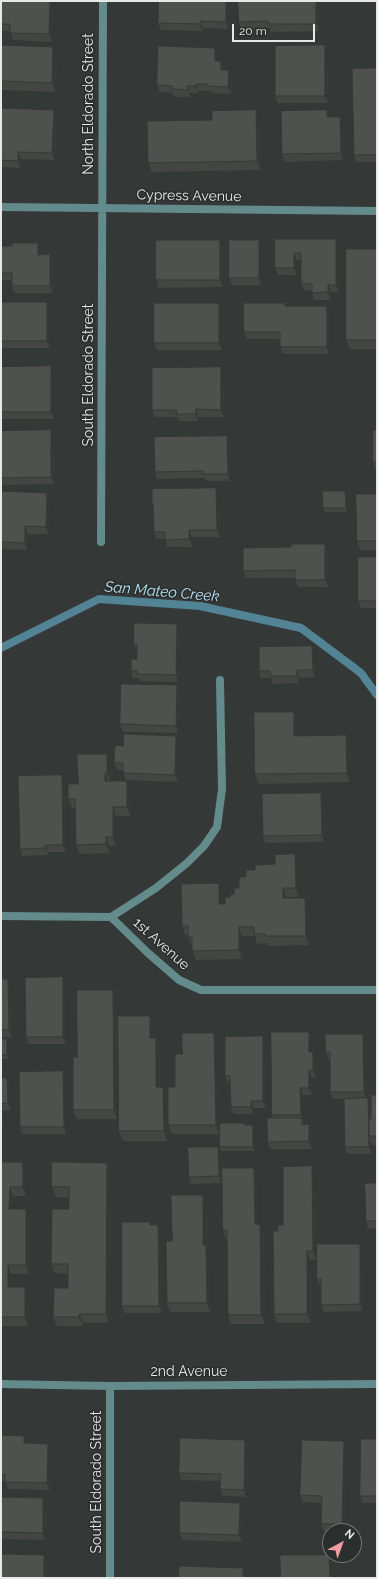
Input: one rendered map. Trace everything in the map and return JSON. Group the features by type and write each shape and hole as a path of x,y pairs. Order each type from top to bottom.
{"street":[{"name":"North Eldorado Street","path":"102,208 103,1"},
{"name":"Cypress Avenue","path":"1,207 377,211"},
{"name":"South Eldorado Street","path":"101,542 102,208"},
{"path":"1,916 111,917 156,888 187,863 204,846 217,827 222,789 220,680"},
{"name":"1st Avenue","path":"111,917 148,953 179,980 201,990 377,990"},
{"name":"2nd Avenue","path":"1,1384 110,1386 377,1384"},
{"name":"South Eldorado Street","path":"110,1386 110,1578"}],"building":[{"path":"1,1 50,1 49,34 10,33 10,24 1,24"},
{"path":"159,1 226,1 226,22 200,21 200,24 158,23"},
{"path":"238,1 316,1 316,24 268,24 268,21 239,22"},
{"path":"1,45 53,47 52,83 1,81"},
{"path":"325,45 325,96 275,96 275,46"},
{"path":"158,46 215,48 215,61 221,61 221,70 229,70 228,87 196,84 195,86 187,86 188,90 172,89 172,86 157,85"},
{"path":"377,68 377,155 354,155 352,69"},
{"path":"1,108 54,110 52,153 18,152 18,161 1,160"},
{"path":"256,110 257,161 148,163 147,121 212,120 212,111"},
{"path":"327,110 327,117 340,117 341,153 282,154 281,111"},
{"path":"275,239 336,239 336,285 328,285 328,292 312,293 312,284 301,283 301,253 294,253 294,268 275,268"},
{"path":"156,240 220,240 220,280 156,280"},
{"path":"229,240 259,240 259,278 229,278"},
{"path":"12,243 38,243 38,255 50,254 50,286 12,286 12,273 1,273 1,246 12,246"},
{"path":"346,249 377,249 377,340 346,340"},
{"path":"1,302 47,302 47,341 1,341"},
{"path":"154,303 219,303 219,343 154,343"},
{"path":"244,303 285,303 285,306 327,306 327,347 280,347 280,332 244,332"},
{"path":"51,366 51,412 1,412 1,367"},
{"path":"221,367 221,410 196,409 196,414 176,414 177,410 152,410 152,368"},
{"path":"51,430 51,477 1,478 1,431"},
{"path":"373,430 377,430 377,462 373,462"},
{"path":"227,436 228,474 203,474 203,471 155,472 154,437"},
{"path":"216,488 217,530 189,530 189,539 165,540 165,532 154,532 152,489"},
{"path":"1,491 47,493 46,527 25,526 25,543 1,542"},
{"path":"323,491 345,491 346,508 323,508"},
{"path":"356,494 377,494 377,541 357,541"},
{"path":"291,544 325,544 325,580 295,580 295,570 243,571 243,548 291,547"},
{"path":"358,557 377,557 377,601 358,601"},
{"path":"134,623 177,624 176,675 137,674 137,671 131,671 131,659 137,659 137,644 134,645"},
{"path":"312,646 313,670 297,670 297,676 271,676 270,671 259,671 259,647"},
{"path":"121,684 177,685 176,726 120,724"},
{"path":"254,712 294,712 294,736 346,735 347,773 255,774"},
{"path":"124,734 176,736 175,775 123,773 123,763 114,763 115,745 123,746"},
{"path":"77,754 107,754 107,773 105,773 105,781 127,781 127,807 113,807 113,837 106,837 106,844 76,845 75,799 68,799 68,784 78,784"},
{"path":"62,775 63,845 45,845 46,848 20,849 18,776"},
{"path":"321,793 322,835 263,836 262,794"},
{"path":"295,854 296,888 283,888 283,898 305,898 306,936 265,936 265,934 254,934 254,927 239,927 239,950 192,951 192,937 188,937 188,926 182,926 181,884 219,883 219,904 225,904 225,897 230,897 231,894 234,894 234,888 239,888 239,877 246,877 246,870 255,870 255,865 275,864 275,855"},
{"path":"63,977 63,1037 26,1037 25,978"},
{"path":"1,979 8,979 9,1030 1,1030"},
{"path":"77,990 113,990 114,1110 73,1110 73,1057 77,1057"},
{"path":"118,1016 150,1016 150,1038 156,1038 156,1087 163,1087 164,1131 119,1131"},
{"path":"271,1032 309,1032 309,1052 313,1052 313,1070 309,1070 309,1088 300,1088 301,1115 272,1115"},
{"path":"182,1033 214,1033 216,1125 168,1125 168,1087 175,1087 175,1054 182,1054"},
{"path":"325,1034 363,1034 364,1092 330,1092 330,1052 326,1052"},
{"path":"263,1036 263,1101 251,1101 251,1107 231,1107 230,1076 225,1076 225,1037"},
{"path":"1,1039 7,1039 7,1055 1,1055"},
{"path":"1,1066 2,1078 7,1078 8,1103 1,1104"},
{"path":"63,1071 64,1127 20,1127 19,1072"},
{"path":"371,1095 377,1095 377,1136 369,1136"},
{"path":"368,1098 369,1147 345,1147 344,1099"},
{"path":"267,1118 302,1118 302,1125 309,1124 309,1141 268,1142"},
{"path":"220,1123 244,1123 244,1125 253,1125 253,1147 220,1147"},
{"path":"188,1147 218,1147 219,1176 189,1177"},
{"path":"1,1162 23,1162 23,1187 10,1187 9,1209 26,1209 26,1265 8,1265 8,1287 25,1287 25,1317 1,1317"},
{"path":"52,1162 107,1163 106,1314 79,1314 79,1317 53,1317 54,1288 68,1288 68,1264 51,1264 52,1209 69,1209 69,1187 52,1187"},
{"path":"312,1166 313,1251 307,1251 307,1314 274,1314 273,1231 278,1231 278,1225 283,1225 283,1167"},
{"path":"222,1168 254,1168 255,1224 260,1225 261,1315 228,1315 227,1230 223,1230"},
{"path":"365,1183 377,1183 377,1221 366,1221"},
{"path":"171,1195 203,1195 203,1245 206,1245 207,1303 167,1303 166,1241 172,1241"},
{"path":"122,1222 150,1222 150,1225 158,1225 159,1306 122,1306"},
{"path":"317,1244 360,1244 360,1304 321,1305 321,1279 317,1279"},
{"path":"1,1435 24,1436 24,1443 48,1444 47,1483 5,1482 5,1474 1,1474"},
{"path":"180,1438 245,1440 244,1490 220,1489 221,1474 179,1473"},
{"path":"361,1439 377,1439 377,1496 360,1496"},
{"path":"302,1440 344,1441 342,1523 321,1524 322,1496 300,1495"},
{"path":"1,1497 43,1498 43,1533 1,1532"},
{"path":"180,1501 240,1503 239,1535 180,1533"},
{"path":"1,1554 44,1555 44,1578 1,1578"},
{"path":"280,1555 322,1555 322,1563 329,1563 330,1578 281,1578"},
{"path":"179,1566 243,1568 243,1578 179,1578"}],"waterway":[{"name":"San Mateo Creek","path":"1,648 99,599 200,606 301,628 361,673 377,695"}]}
